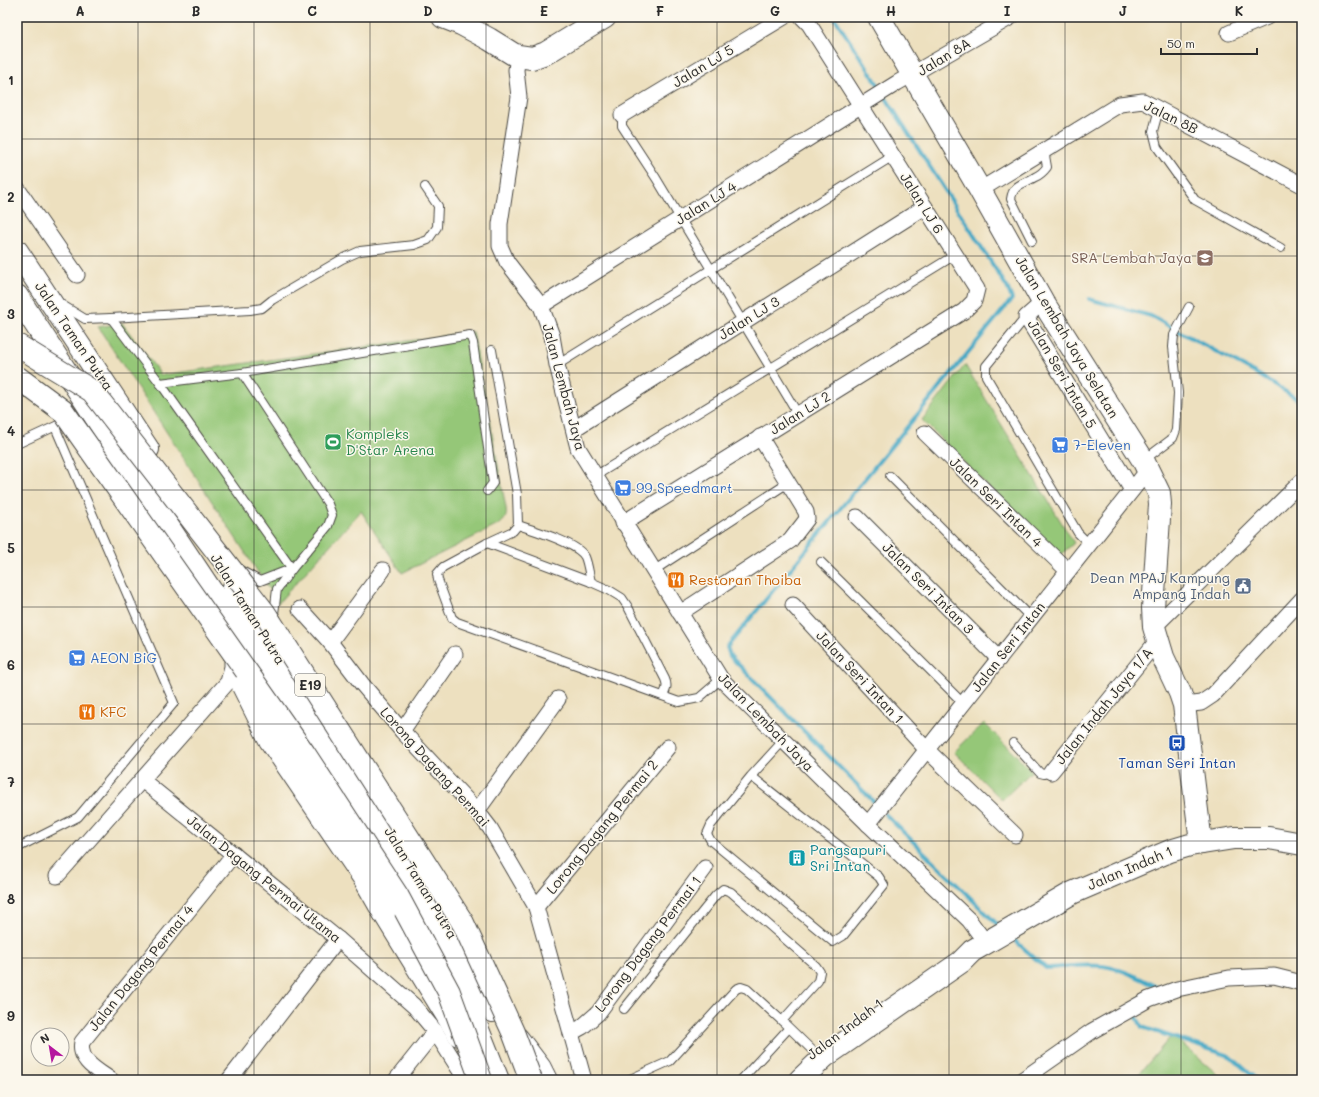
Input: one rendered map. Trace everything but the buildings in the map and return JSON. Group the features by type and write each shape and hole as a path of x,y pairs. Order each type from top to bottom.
{"main road":[{"path":"443,17 461,24 518,56 532,58 542,55 605,17"},
{"name":"Jalan Lembah Jaya Selatan","path":"879,17 905,79 980,190 1043,302 1145,465 1158,493 1160,504 1153,608 1156,634 1163,657 1180,693 1184,706 1201,843"},
{"name":"Jalan Taman Putra","path":"17,252 48,296 191,516 225,572 423,882 493,1012 521,1080"},
{"name":"Jalan Taman Putra","path":"17,296 83,413 218,616 282,700 407,889 469,1007 498,1080"},
{"name":"E19","path":"17,345 92,391 264,612 463,923 513,1032 531,1080"},
{"path":"17,377 63,411 218,616 304,753 397,895 449,992 481,1080"},
{"path":"218,616 270,740 364,878 487,1080"},
{"name":"Jalan Indah 1","path":"800,1080 824,1057 961,962 979,947 1072,892 1170,851 1190,845 1234,838 1269,838 1302,844"},
{"name":"Jalan Indah 1","path":"784,1080 812,1050 933,965 951,954 979,947"},
{"path":"513,1032 540,1068 546,1080"}],"street":[{"name":"Jalan LJ 5","path":"622,115 784,17"},
{"path":"802,17 810,24 866,103"},
{"name":"Jalan 8A","path":"866,103 1011,17"},
{"path":"1228,33 1267,17"},
{"name":"Jalan Lembah Jaya","path":"518,56 516,70 519,97 500,224 500,246 507,262 541,306 552,336 557,365 578,448 720,678 868,824 969,920 979,947"},
{"name":"Jalan 8B","path":"980,190 1120,104 1143,101 1302,185"},
{"name":"Jalan LJ 6","path":"866,103 893,156 977,289 974,301"},
{"name":"Jalan LJ 4","path":"541,306 866,103"},
{"path":"17,188 77,275"},
{"name":"Jalan LJ 3","path":"574,429 925,207"},
{"name":"Jalan LJ 2","path":"623,523 964,311 974,301"},
{"name":"Jalan Seri Intan 5","path":"1043,302 1026,317 1132,490"},
{"name":"Jalan Seri Intan 4","path":"925,433 1068,571"},
{"path":"680,613 790,541 806,519 806,512 760,437"},
{"name":"Jalan Seri Intan","path":"868,824 1132,490 1145,465"},
{"name":"Jalan Indah Jaya 1/A","path":"1051,772 1156,634 1302,481"},
{"name":"Jalan Seri Intan 3","path":"857,517 999,659"},
{"path":"330,642 383,570"},
{"path":"1184,706 1201,703 1212,695 1302,599"},
{"name":"Jalan Seri Intan 1","path":"792,605 927,750 1014,835"},
{"name":"Lorong Dagang Permai","path":"300,608 330,642 362,684 402,731 477,811 490,828 536,907 584,1080"},
{"path":"57,876 228,682 232,668 232,652 218,616"},
{"path":"402,731 455,654"},
{"path":"228,682 244,680 259,683 282,700"},
{"path":"477,811 558,699"},
{"name":"Lorong Dagang Permai 2","path":"536,907 668,747"},
{"name":"Jalan Dagang Permai Utama","path":"142,780 338,939 414,1006 434,1031 466,1080"},
{"name":"Jalan Dagang Permai 4","path":"111,1080 86,1060 81,1053 82,1042 234,854"},
{"name":"Lorong Dagang Permai 1","path":"571,1033 582,1027 598,1012 705,868"},
{"path":"229,1080 338,939"},
{"path":"1027,1079 1092,1031 1149,999 1177,989 1229,978 1274,976 1302,983"},
{"path":"396,1080 434,1031"}],"lane":[{"path":"1159,109 1153,131 1157,147 1195,200 1281,248"},
{"path":"622,115 622,126 656,178 798,414"},
{"path":"1032,241 1011,199 1015,188 1036,177 1047,166 1044,150"},
{"path":"557,365 893,156"},
{"path":"48,296 85,319 250,310 262,308 272,300 342,258 360,251 414,245 428,240 437,227 438,206 425,186"},
{"path":"595,476 955,255"},
{"path":"1145,465 1173,438 1176,430 1178,393 1173,347 1174,335 1189,307"},
{"path":"1026,317 986,366 986,376 1078,533 1090,544"},
{"path":"111,318 160,383 292,568"},
{"path":"160,383 242,373 470,335 474,351 493,484 487,491"},
{"path":"492,350 517,494 518,525 513,531 487,543 443,567 438,574 438,580 452,618 464,625 679,702 699,698 720,678"},
{"path":"242,373 328,504 332,514 328,526 292,568 277,589 274,614 310,705"},
{"path":"17,444 55,427 114,397"},
{"path":"17,848 78,817 174,703 55,427"},
{"path":"890,476 1031,618"},
{"path":"653,570 788,483"},
{"path":"191,516 234,566 260,581 292,568"},
{"path":"518,525 572,546 580,551 585,557 591,582"},
{"path":"487,543 591,582 622,598 665,679 667,688 663,696"},
{"path":"820,562 964,704"},
{"path":"751,776 879,877 884,885 843,936 833,942 711,841 707,834 711,825 751,776 783,740"},
{"path":"1013,743 1040,773 1044,774 1051,772"},
{"path":"624,1009 716,895 723,890 731,892 737,897 816,966 820,972 818,981 782,1021"},
{"path":"628,1080 670,1061 736,989 741,987 747,989 812,1050"},
{"path":"741,1080 788,1028"}],"green space":[{"name":"Kompleks D'Star Arena","path":"122,323 161,375 473,332 506,508 505,519 500,524 402,573 361,511 278,603 98,327"},
{"path":"965,365 1074,543 1058,557 922,420"},
{"path":"984,723 1032,771 1002,800 954,752"},
{"path":"1172,1035 1224,1080 1134,1080"}],"waterway":[{"path":"834,17 881,89"},
{"path":"876,804 730,656 727,647 1012,299 1007,287 884,95"},
{"path":"1089,299 1151,316 1259,375 1302,402"},
{"path":"885,814 1000,927"},
{"path":"1012,938 1046,968 1089,965 1110,967 1132,974 1158,988 1158,992"},
{"path":"1136,1011 1135,1014 1142,1027 1230,1056 1257,1080"}],"place":[{"name":"SRA Lembah Jaya","path":"1205,258"},
{"name":"Kompleks D'Star Arena","path":"333,442"},
{"name":"7-Eleven","path":"1060,445"},
{"name":"99 Speedmart","path":"623,488"},
{"name":"Restoran Thoiba","path":"676,580"},
{"name":"Dean MPAJ Kampung Ampang Indah","path":"1243,586"},
{"name":"AEON BiG","path":"77,658"},
{"name":"KFC","path":"87,712"},
{"name":"Taman Seri Intan","path":"1177,743"},
{"name":"Pangsapuri Sri Intan","path":"797,858"}]}
